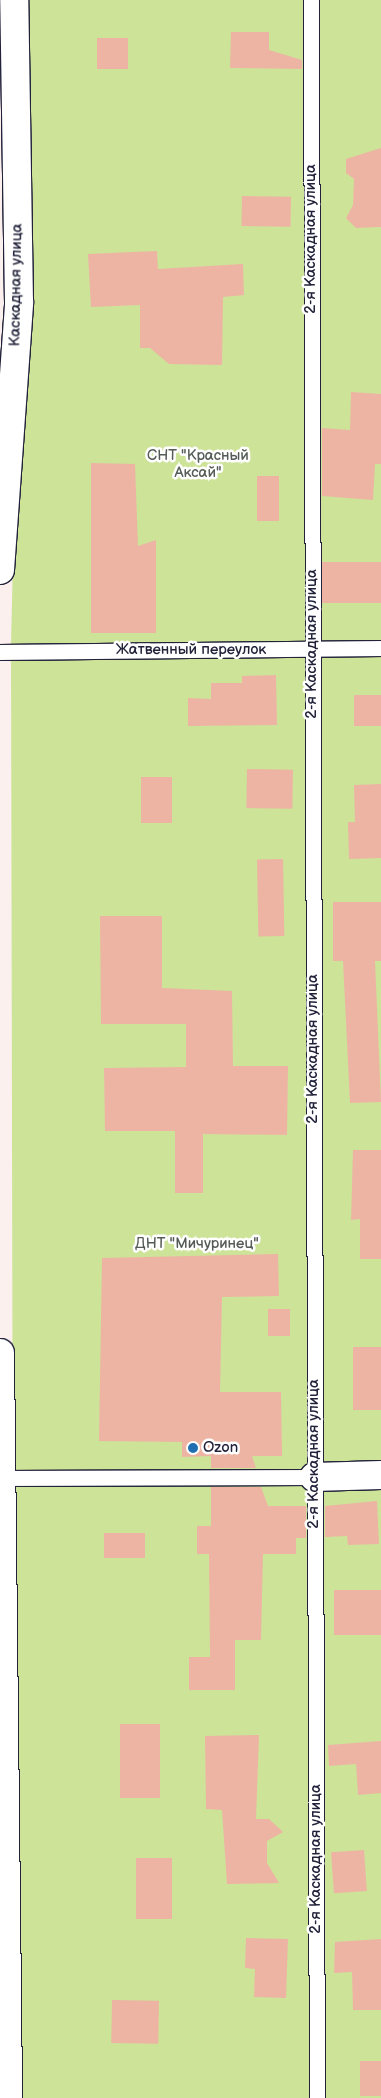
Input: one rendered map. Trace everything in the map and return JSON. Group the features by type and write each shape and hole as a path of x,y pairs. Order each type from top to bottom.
{"street":[{"name":"Каскадная улица","path":"0,570 19,302 14,0"},
{"path":"0,1353 8,2098"},
{"path":"314,1477 381,1475"}],"lane":[{"name":"2-я Каскадная улица","path":"311,0 317,2098"},
{"name":"Жатвенный переулок","path":"0,652 381,648"},
{"path":"1,1478 314,1477"}],"green space":[{"name":"ДНТ \"Мичуринец\"","path":"14,0 381,0 381,2098 14,2098 11,644 19,302"}],"building":[{"path":"231,32 269,32 269,50 302,60 302,69 230,68"},
{"path":"97,38 128,38 128,69 97,69"},
{"path":"381,148 381,227 356,228 346,218 353,205 354,179 346,173 346,159"},
{"path":"242,196 291,197 290,227 241,226"},
{"path":"157,251 158,269 243,264 244,295 223,297 222,365 169,364 150,348 140,348 140,305 91,307 88,254"},
{"path":"351,392 381,394 381,464 375,464 373,500 322,496 322,428 350,430"},
{"path":"91,463 135,464 138,546 156,540 156,633 91,633"},
{"path":"257,476 279,476 279,521 257,521"},
{"path":"322,562 381,562 381,603 322,603"},
{"path":"276,675 277,725 188,726 188,698 211,699 211,683 242,683 242,676"},
{"path":"354,695 381,695 381,726 354,726"},
{"path":"247,769 293,770 292,809 246,808"},
{"path":"141,777 172,777 172,823 141,823"},
{"path":"381,784 381,858 349,859 348,822 355,822 354,785"},
{"path":"257,859 283,859 284,936 258,936"},
{"path":"333,902 381,902 381,961 375,961 381,1102 350,1103 343,961 333,961"},
{"path":"100,916 162,916 162,988 232,991 233,1066 288,1066 287,1135 203,1134 203,1193 175,1193 175,1131 105,1131 104,1068 186,1067 186,1024 101,1024"},
{"path":"353,1150 381,1150 381,1259 360,1259 360,1219 351,1220"},
{"path":"278,1254 279,1296 222,1297 220,1392 281,1392 282,1456 252,1456 256,1468 211,1468 211,1456 182,1457 182,1442 99,1441 102,1258"},
{"path":"268,1309 290,1309 290,1336 268,1336"},
{"path":"353,1347 381,1347 381,1410 353,1410"},
{"path":"211,1487 261,1487 268,1506 306,1506 306,1538 296,1538 296,1554 263,1554 261,1640 235,1640 235,1690 189,1690 189,1657 210,1657 209,1554 197,1554 197,1526 211,1526"},
{"path":"377,1501 379,1544 348,1545 347,1536 325,1537 325,1506"},
{"path":"104,1533 145,1533 145,1558 104,1558"},
{"path":"334,1590 381,1590 381,1635 334,1635"},
{"path":"120,1724 160,1724 160,1798 120,1798"},
{"path":"259,1735 256,1819 269,1819 283,1832 267,1841 267,1863 279,1883 227,1884 222,1810 206,1809 205,1736"},
{"path":"381,1741 381,1793 358,1795 356,1764 329,1766 328,1745"},
{"path":"364,1850 367,1891 334,1893 331,1852"},
{"path":"136,1858 172,1858 172,1919 136,1919"},
{"path":"246,1938 288,1939 286,1998 254,1997 255,1969 245,1968"},
{"path":"381,1939 381,2010 353,2010 352,1972 334,1973 335,1942"},
{"path":"112,2000 159,2001 158,2044 111,2043"},
{"path":"360,2061 381,2061 381,2096 360,2096"}],"place":[{"name":"Ozon","path":"193,1448"}],"park label":[{"name":"СНТ \"Красный Аксай\"","path":"198,464"}]}
